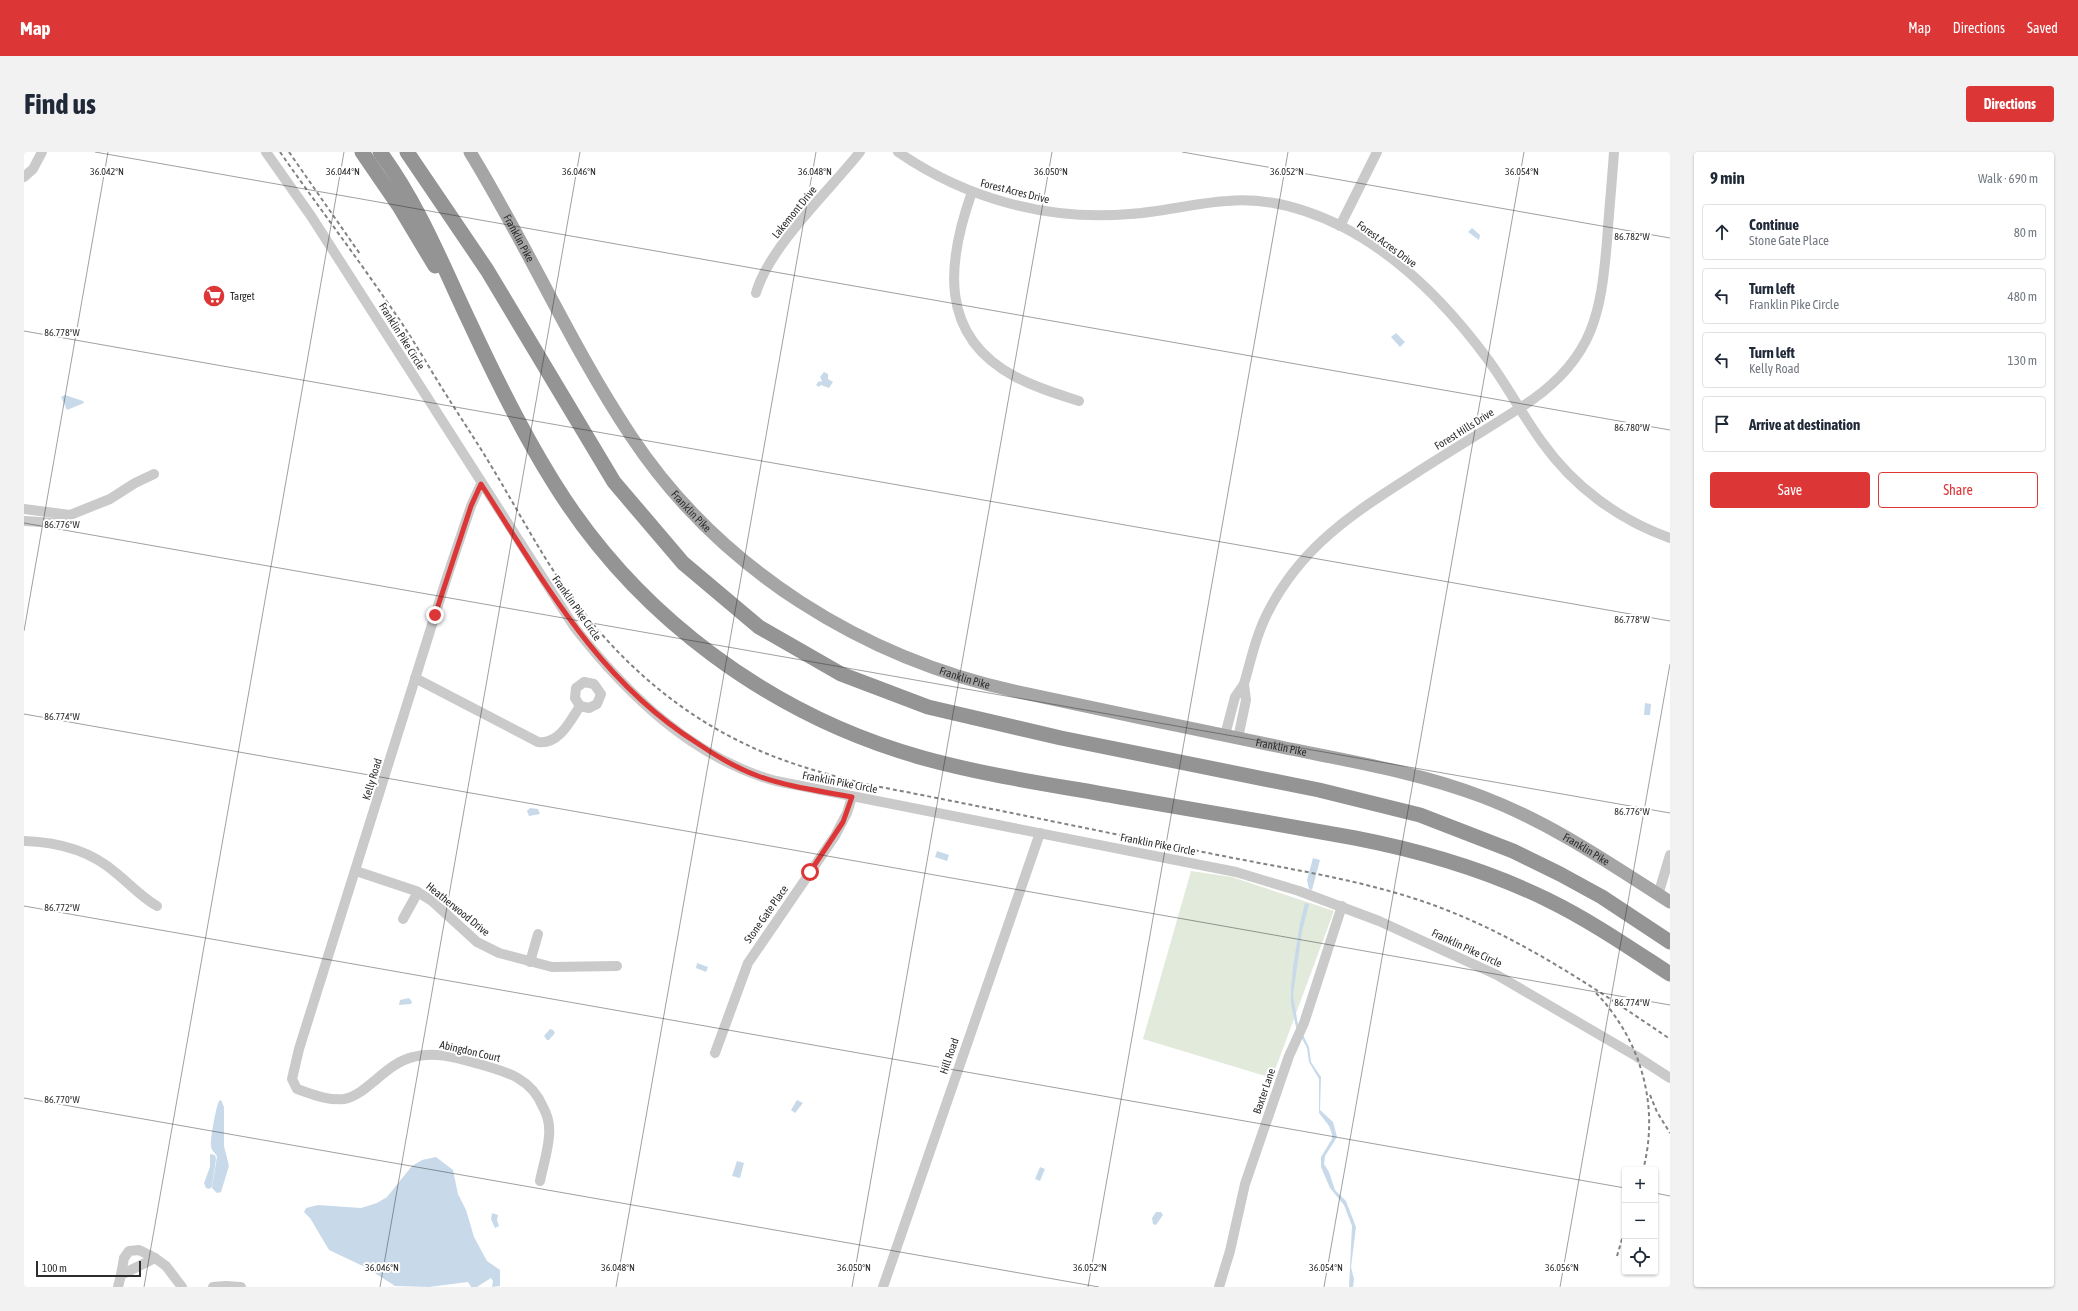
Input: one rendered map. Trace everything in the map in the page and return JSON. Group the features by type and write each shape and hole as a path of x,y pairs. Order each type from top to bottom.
{"highway":[{"path":"362,152 404,214 471,326"},
{"path":"380,152 418,211 471,326 543,466 567,504 606,555 649,601 687,634 748,679 792,705 837,727 885,746 957,767 1355,838 1411,850 1453,862 1507,882 1559,906 1613,936 1670,974"},
{"path":"407,152 487,270 614,482 683,563 759,627 841,674 928,707 1062,738 1312,789 1420,815 1513,851 1560,874 1602,897 1670,942"}],"main road":[{"name":"Franklin Pike","path":"470,152 594,375 632,437 660,475 696,516 731,550 760,574 808,608 849,632 897,654 938,670 1014,691 1410,774 1483,797 1524,814 1577,842 1670,902"}],"street":[{"path":"24,177 33,169 42,152"},
{"name":"Franklin Pike Circle","path":"266,152 315,222 481,484 575,628 614,676 645,706 700,745 732,765 776,782 1236,872 1342,906 1423,940 1497,975 1636,1056 1670,1078"},
{"name":"Lakemont Drive","path":"756,293 763,274 786,240 860,152"},
{"name":"Forest Acres Drive","path":"898,152 928,170 972,192 1039,210 1097,215 1150,212 1226,201 1258,200 1298,209 1340,226 1385,254 1429,293 1476,344 1556,460 1587,491 1620,515 1670,538"},
{"path":"1340,226 1377,152"},
{"name":"Forest Hills Drive","path":"1225,735 1235,697 1244,684 1255,644 1268,612 1292,574 1322,539 1360,509 1520,408 1545,390 1564,372 1580,350 1593,323 1603,285 1614,152"},
{"path":"972,192 960,231 953,269 954,298 965,329 984,354 1007,372 1043,389 1080,401"},
{"path":"24,521 57,523 110,499 135,483 154,474"},
{"name":"Kelly Road","path":"293,1083 293,1074 298,1054 415,678 471,506 481,484"},
{"path":"24,509 70,516"},
{"path":"415,678 538,742 547,742 556,738 580,706"},
{"name":"Forest Hills Drive","path":"1238,738 1246,700 1244,684"},
{"name":"Stone Gate Place","path":"715,1053 748,963 834,836 847,813 852,797"},
{"name":"Hill Road","path":"883,1287 1040,833"},
{"path":"24,841 61,845 87,854 111,869 143,897 157,906"},
{"path":"1658,895 1670,855"},
{"name":"Heatherwood Drive","path":"356,871 418,892 432,901 483,946 499,953 530,962 562,968 617,966"},
{"path":"403,919 418,892"},
{"name":"Baxter Lane","path":"1218,1287 1230,1251 1244,1184 1289,1056 1300,1033 1342,906"},
{"path":"530,962 538,934"},
{"name":"Abingdon Court","path":"293,1083 297,1089 318,1096 343,1099 356,1094 380,1075 400,1062 411,1057 430,1054 449,1056 511,1074 525,1082 534,1090 548,1118 549,1136 540,1181"},
{"path":"118,1287 124,1258 128,1252 137,1250 155,1258 166,1266 182,1287"},
{"path":"121,1275 155,1258"},
{"path":"213,1287 241,1287"}],"green space":[{"path":"1191,871 1232,877 1334,911 1272,1078 1143,1039"}],"water":[{"path":"1472,228 1480,235 1479,240 1468,232"},
{"path":"1396,333 1405,342 1400,347 1391,337"},
{"path":"824,372 828,374 828,379 833,382 829,388 821,385 819,387 816,385 819,381 822,381 820,377"},
{"path":"65,395 83,401 84,403 67,410 61,397"},
{"path":"1645,703 1651,704 1650,715 1644,715"},
{"path":"530,808 538,809 540,814 529,816 527,811"},
{"path":"937,851 949,855 947,861 935,857"},
{"path":"1313,858 1320,860 1312,890 1309,889 1307,880"},
{"path":"1305,903 1309,904 1302,932 1293,995 1298,1025 1309,1047 1311,1062 1321,1077 1320,1110 1333,1122 1337,1137 1325,1156 1324,1164 1329,1172 1335,1190 1346,1201 1356,1227 1351,1267 1354,1279 1353,1287 1349,1287 1352,1226 1344,1205 1330,1188 1321,1167 1321,1157 1332,1139 1332,1134 1329,1126 1319,1113 1319,1079 1309,1062 1307,1048 1296,1027 1291,1004 1293,967 1300,923"},
{"path":"697,963 708,967 706,972 696,968"},
{"path":"409,998 412,1002 411,1004 399,1005 400,1000"},
{"path":"550,1029 555,1033 549,1040 547,1040 544,1036"},
{"path":"221,1100 224,1107 224,1146 229,1166 221,1192 217,1193 212,1188 217,1156 212,1149 211,1142 216,1110 219,1101"},
{"path":"797,1100 803,1103 795,1113 791,1110"},
{"path":"210,1154 215,1155 216,1159 212,1187 209,1189 206,1188 204,1183 210,1167"},
{"path":"436,1157 453,1170 458,1194 466,1210 474,1237 487,1261 500,1270 500,1286 492,1287 493,1281 491,1278 477,1287 471,1287 468,1282 429,1287 395,1286 367,1268 329,1250 310,1218 304,1212 306,1208 318,1205 361,1208 377,1203 387,1197 412,1166 422,1160"},
{"path":"737,1161 744,1163 740,1178 732,1176"},
{"path":"1040,1167 1045,1169 1040,1181 1035,1179"},
{"path":"1156,1212 1161,1212 1163,1215 1156,1225 1153,1224 1152,1218"},
{"path":"492,1213 498,1215 497,1220 499,1226 495,1228 491,1219"}],"railway":[{"path":"280,152 365,270 408,333 488,461 547,561 571,596 600,632 635,669 654,686 695,716 739,741 770,755 803,767 853,781 1332,877 1421,901 1479,924 1535,953 1617,1003 1670,1039"},
{"path":"289,152 360,254"},
{"path":"1596,993 1612,1011 1625,1031 1643,1075 1649,1122 1648,1146 1644,1167"},
{"path":"1650,1095 1657,1112 1670,1133"},
{"path":"1617,1256 1622,1239"}],"place":[{"name":"Target","path":"214,296"}],"route":[{"path":"435,615 471,506 481,484 575,628 614,676 645,706 678,731 722,759 752,774 776,782 852,797 849,809 843,822 810,872"}]}
